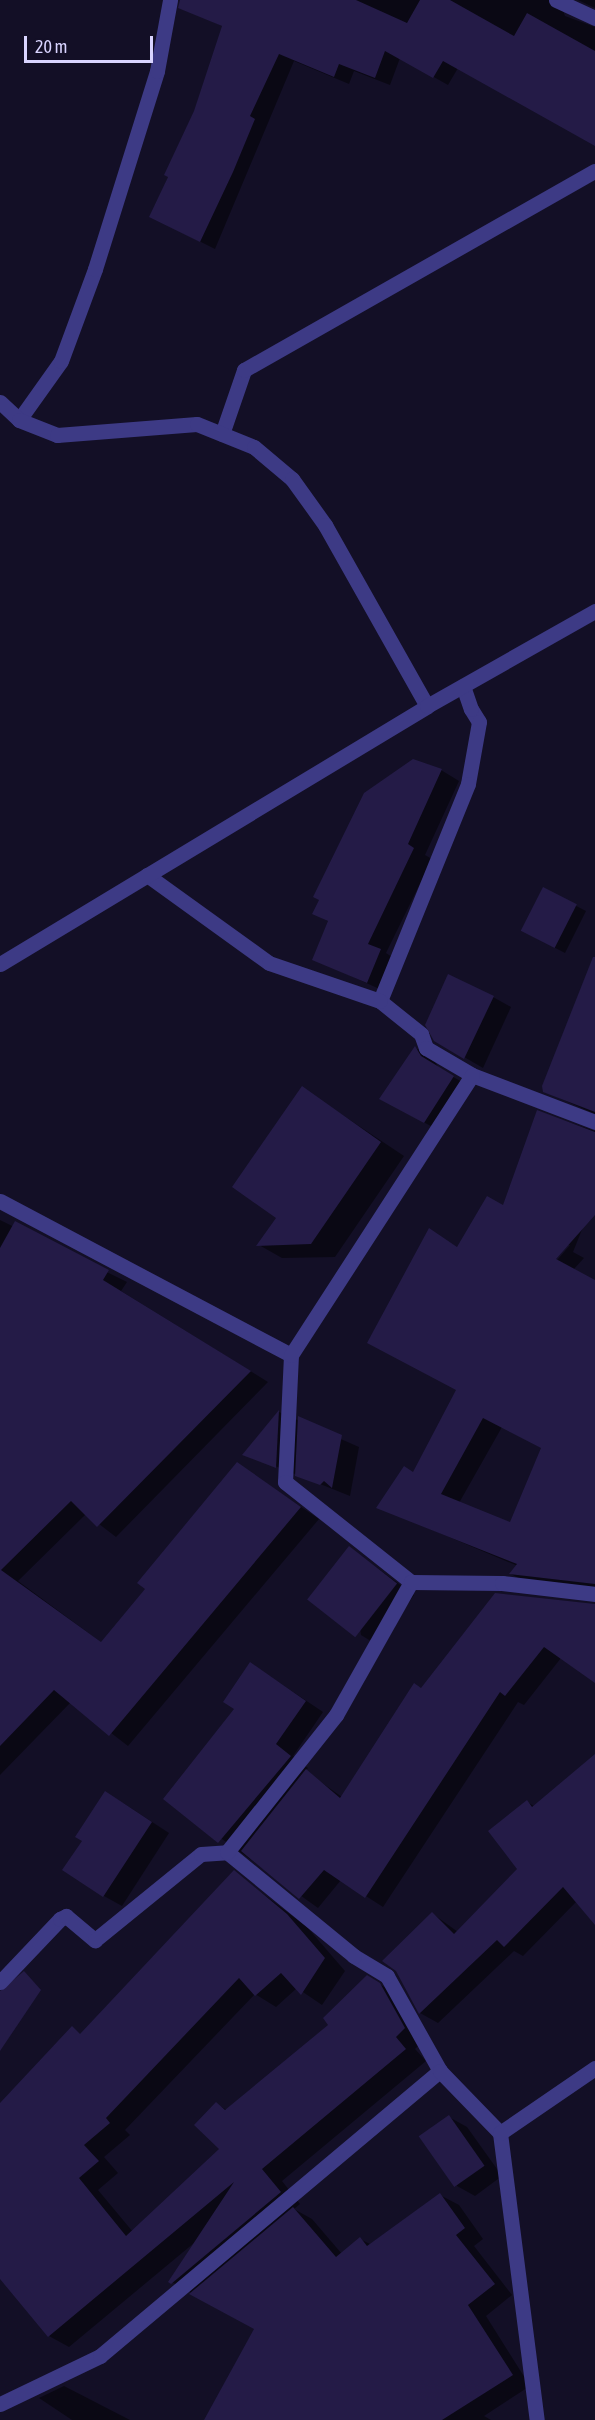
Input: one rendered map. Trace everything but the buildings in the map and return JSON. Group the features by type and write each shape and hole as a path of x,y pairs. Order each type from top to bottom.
{"street":[{"path":"19,420 61,361 95,269 157,71 170,0"},
{"path":"556,0 595,18"},
{"path":"222,434 244,370 595,171"},
{"path":"0,402 19,420 57,435 197,424 254,447 292,479 325,525 427,706"},
{"path":"0,964 427,706 595,610"},
{"path":"380,1001 468,784 479,722 471,709 463,686"},
{"path":"147,875 269,963 380,1001 421,1034 426,1048 472,1075 595,1122"},
{"path":"472,1075 291,1355 285,1482 411,1582 502,1583 595,1594"},
{"path":"0,1201 291,1355"},
{"path":"228,1852 336,1715 411,1582"},
{"path":"0,1982 60,1919 66,1916 95,1940 201,1854 228,1852 354,1956 387,1976 440,2071 500,2133 537,2420"},
{"path":"500,2133 595,2068"},
{"path":"0,2404 100,2356 440,2071"}]}
